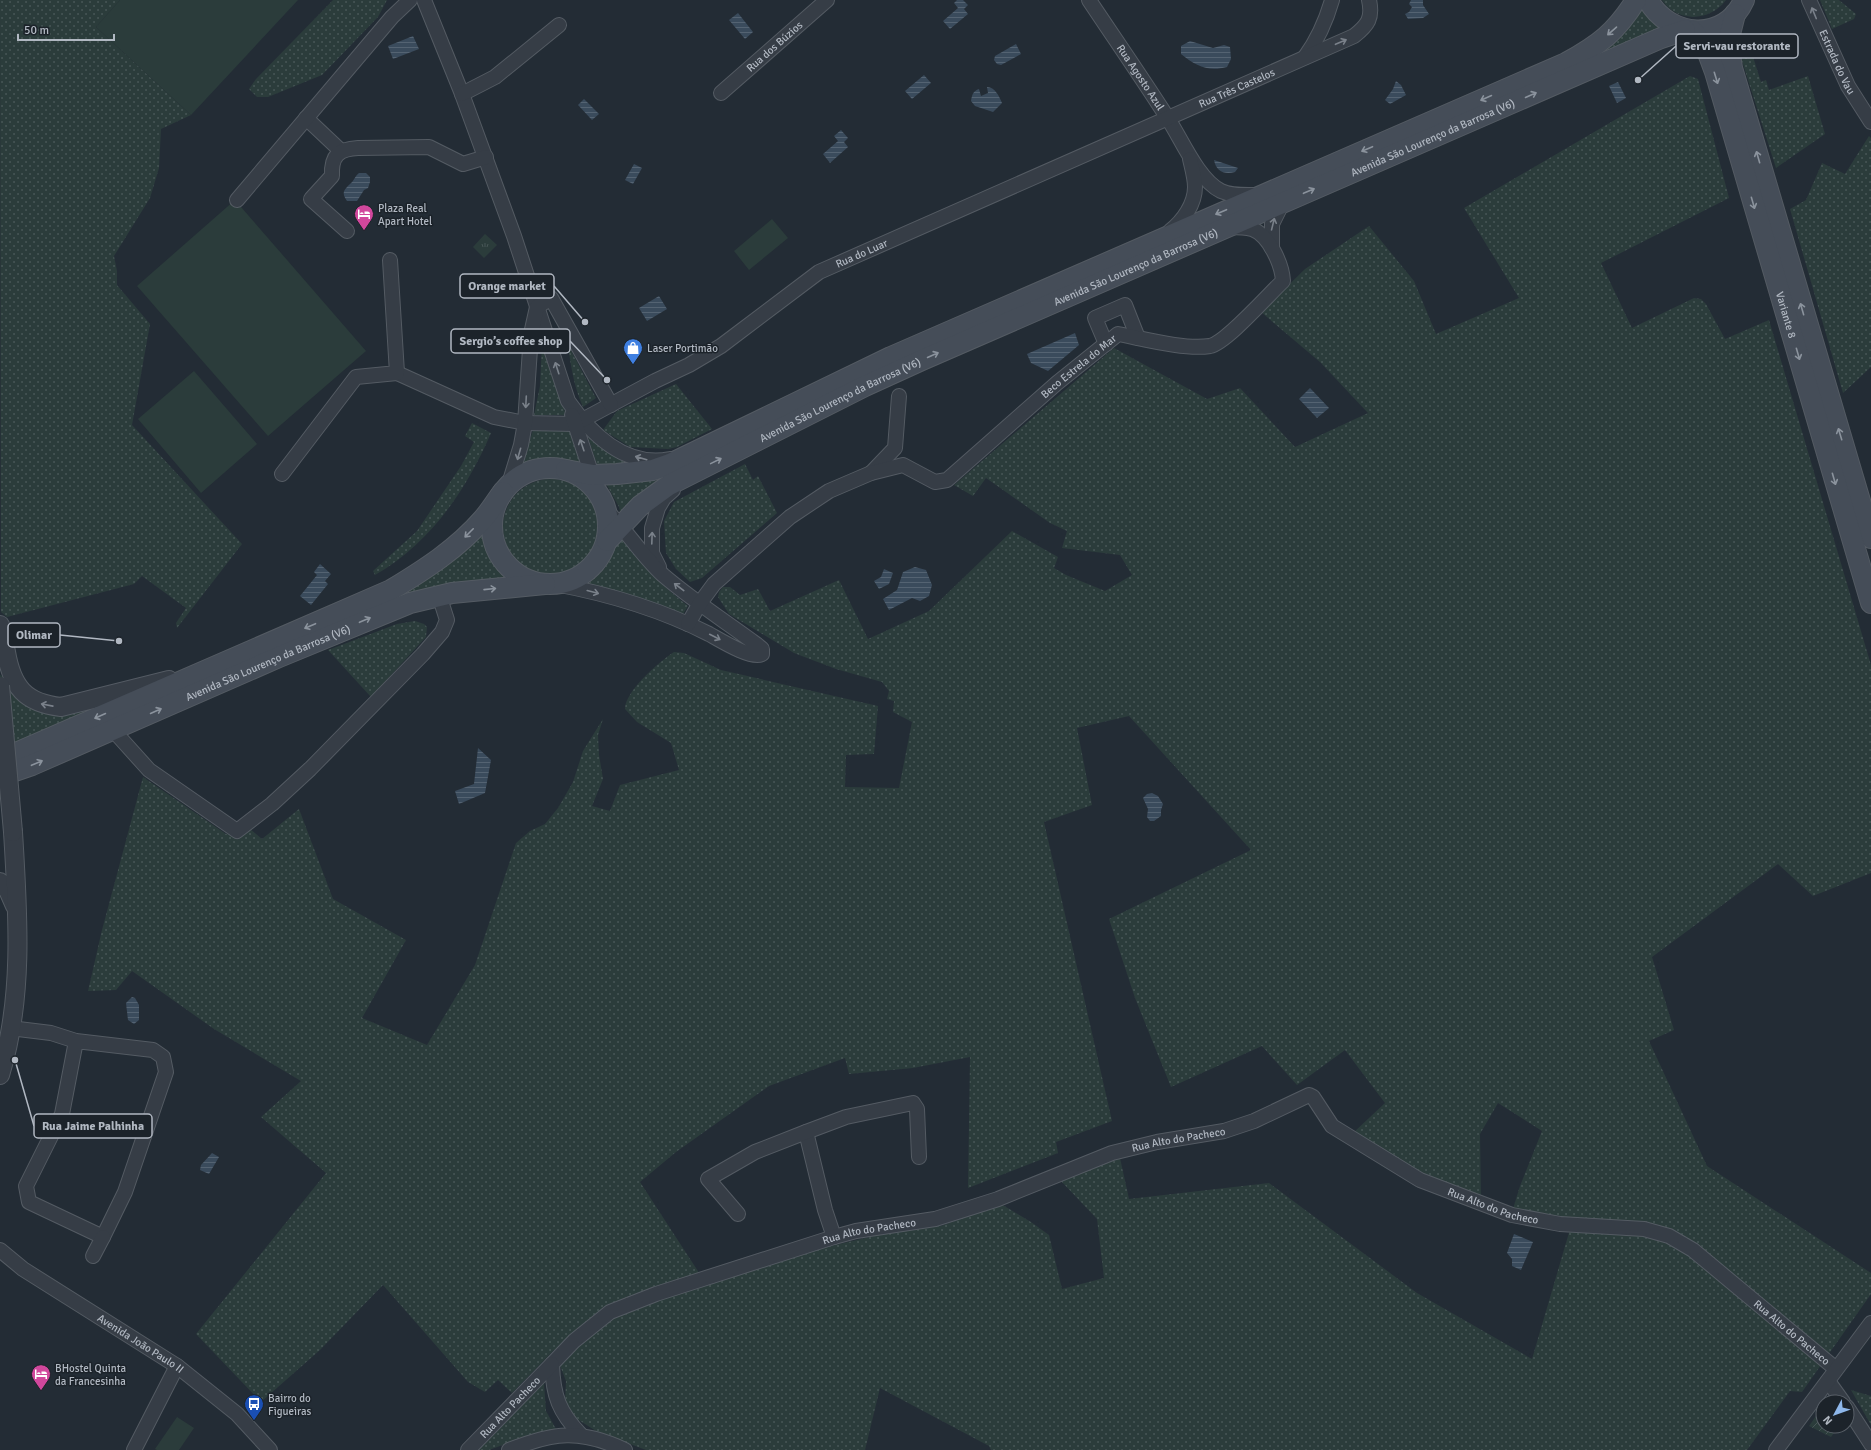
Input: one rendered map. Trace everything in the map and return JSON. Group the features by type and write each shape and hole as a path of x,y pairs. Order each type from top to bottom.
{"main road":[{"name":"Avenida São Lourenço da Barrosa (V6)","path":"606,541 640,506 693,463 891,357 1566,62 1590,49 1620,25 1636,0"},
{"path":"1648,0 1653,9 1662,19 1673,26 1689,30"},
{"name":"Avenida São Lourenço da Barrosa (V6)","path":"0,760 390,590 424,570 460,542 482,520 506,488 517,478 535,470 546,468 566,470 595,484 653,470 693,463 915,363 1661,38 1689,30 1712,28 1725,22 1739,7"},
{"name":"Variante 8","path":"1739,7 1728,42 1732,68 1863,489 1871,536"},
{"name":"Variante 8","path":"1689,30 1708,53 1715,72 1871,603"},
{"name":"Avenida São Lourenço da Barrosa (V6)","path":"0,776 32,765 374,616 410,602 439,595 550,584 575,579 584,574 598,560 606,541 608,531 607,511 595,484"},
{"path":"506,488 496,506 493,520 494,541 498,550 503,559 517,573 530,580 550,584"}],"street":[{"path":"237,200 392,17 410,0"},
{"path":"424,0 462,94 519,250 536,307 568,401 578,422 595,484"},
{"name":"Rua dos Búzios","path":"721,93 827,0"},
{"name":"Rua Agosto Azul","path":"1089,0 1168,118 1190,157 1210,183 1220,191 1232,195 1261,195"},
{"path":"1305,57 1317,40 1332,0"},
{"name":"Rua Três Castelos","path":"1168,118 1354,36 1366,26 1372,10 1369,0"},
{"name":"Estrada do Vau","path":"1809,0 1848,86 1871,122"},
{"path":"462,94 495,77 559,24"},
{"path":"306,118 342,151"},
{"name":"Rua do Luar","path":"578,422 655,380 689,365 721,346 819,272 1168,118"},
{"path":"347,231 311,199 332,176 331,167 334,159 342,151 358,148 429,147 463,164 486,158"},
{"name":"Rua Agosto Azul","path":"1162,238 1180,224 1192,201 1195,188 1190,157"},
{"path":"1272,248 1272,224 1283,202"},
{"path":"1225,227 1253,229 1272,248"},
{"name":"Beco Estrela do Mar","path":"903,465 935,482 947,480 1056,383 1118,334 1189,346 1211,346 1230,333 1283,281 1282,270 1272,248"},
{"path":"390,260 397,373"},
{"path":"506,488 521,445 525,423 531,334 536,307 551,298 611,404"},
{"path":"1106,344 1095,318 1124,305 1138,338"},
{"path":"282,474 356,377 397,373 494,417 525,423 578,422 615,449 633,456 647,460 666,460 693,463"},
{"path":"688,624 700,603 714,584 790,517 829,491 871,473 903,465 895,448 899,396"},
{"path":"871,473 895,448"},
{"path":"663,574 652,552 652,528 658,508 664,498 693,463"},
{"path":"550,584 582,589 645,606 688,624 744,652 758,656 762,654 762,649 756,644 663,574 645,556 621,525 607,511"},
{"path":"1871,513 1871,536"},
{"path":"113,730 149,770 237,830 272,804 310,769 442,632 447,620 439,595"},
{"path":"0,625 9,670 18,686 29,698 44,705 61,707 207,670"},
{"path":"0,686 13,832 18,924 16,993 6,1056 0,1075"},
{"path":"0,856 8,848 13,832"},
{"path":"0,882 8,890 14,900 18,924"},
{"path":"10,1028 51,1033 76,1041 153,1050 163,1057 166,1072 125,1192 93,1256"},
{"path":"76,1041 62,1114 26,1186 30,1202 103,1237"},
{"name":"Rua Alto do Pacheco","path":"552,1364 574,1341 610,1312 656,1294 856,1231 935,1219 998,1199 1112,1153 1156,1142 1232,1129 1254,1121 1309,1095 1313,1097 1332,1126 1420,1180 1463,1198 1512,1215 1560,1224 1644,1229 1669,1236 1693,1250 1832,1375"},
{"path":"738,1214 708,1179 755,1152 846,1118 913,1103 917,1109 919,1157"},
{"path":"806,1132 825,1210 834,1237"},
{"name":"Avenida João Paulo II","path":"0,1250 23,1268 177,1366 237,1414 270,1450"},
{"path":"1776,1450 1871,1323"},
{"path":"552,1364 553,1386 559,1406 570,1423 581,1435"},
{"name":"Rua Alto Pacheco","path":"468,1450 552,1364"},
{"path":"134,1450 177,1366"},
{"path":"1832,1375 1840,1394"},
{"path":"1855,1420 1871,1444"},
{"path":"509,1450 544,1438 565,1434 581,1435 602,1440 625,1450"}],"green space":[{"path":"0,0 120,0 96,27 191,115 161,129 159,168 150,198 114,256 117,271 117,285 150,324 132,425 242,544 177,628 176,623 186,608 142,576 134,584 7,617 1,612"},
{"path":"120,0 298,0 191,115 96,27"},
{"path":"333,0 387,0 378,17 322,75 268,97 257,97 249,89 256,79"},
{"path":"1662,0 1726,0 1711,13 1694,17 1676,13 1668,8"},
{"path":"1820,0 1839,0 1856,14 1854,19 1832,29"},
{"path":"1645,4 1665,29 1016,312 621,516 619,507 604,480 626,480 1503,97"},
{"path":"1747,38 1761,82 1766,80 1769,90 1808,76 1825,134 1776,168 1742,61 1743,40"},
{"path":"1690,76 1698,79 1729,198 1601,263 1632,328 1694,298 1701,299 1706,304 1725,339 1769,320 1871,665 1871,873 1813,896 1778,864 1652,957 1674,1030 1649,1041 1707,1166 1871,1273 1871,1294 1802,1392 1790,1391 1747,1450 991,1450 989,1446 880,1388 865,1450 646,1450 596,1431 574,1417 565,1403 566,1381 554,1350 512,1393 498,1380 485,1392 468,1382 383,1285 320,1350 261,1402 196,1334 326,1173 261,1117 301,1081 214,1029 132,971 116,990 88,991 102,930 143,777 226,834 234,835 249,828 262,839 299,809 333,899 406,940 362,1018 427,1045 475,965 516,843 530,831 545,824 558,808 573,782 583,751 603,719 598,735 599,755 603,779 592,806 610,811 620,785 679,770 671,743 637,722 625,709 626,702 637,686 652,670 674,652 684,653 721,670 878,706 874,754 846,755 845,787 899,788 912,722 893,712 894,701 887,699 889,691 882,682 836,669 794,653 729,614 718,597 719,592 723,587 730,587 740,595 758,589 770,611 839,580 868,639 929,611 1012,531 1058,557 1054,568 1066,575 1105,591 1132,575 1120,555 1062,548 1067,531 1050,523 986,478 973,496 954,485 1114,348 1207,399 1240,388 1295,447 1368,413 1320,362 1261,312 1305,269 1369,226 1414,281 1436,334 1519,298 1464,208","holes":["1129,716 1251,850 1109,919 1135,998 1171,1087 1262,1046 1297,1085 1345,1050 1385,1103 1353,1133 1431,1177 1481,1199 1480,1134 1498,1103 1542,1131 1520,1186 1512,1212 1573,1219 1532,1359 1417,1293 1269,1183 1129,1199 1120,1158 1061,1181 1097,1219 1104,1278 1062,1289 1049,1235 1001,1204 941,1226 887,1233 814,1250 707,1285 640,1182 676,1152 769,1086 845,1058 849,1074 913,1068 970,1057 968,1188 1058,1153 1056,1142 1112,1121 1044,822 1092,805 1077,728"]},
{"path":"1869,136 1871,138 1871,367 1843,393 1790,209 1806,200 1822,163 1845,174"},
{"path":"235,200 366,351 268,436 137,286"},
{"path":"772,219 788,238 749,270 734,251"},
{"path":"485,234 497,245 484,258 473,247"},
{"path":"542,343 566,415 534,415 540,386"},
{"path":"568,345 596,398 583,407 575,384"},
{"path":"194,371 257,444 201,493 138,419"},
{"path":"676,384 712,429 677,447 668,449 630,447 603,430 617,411"},
{"path":"472,423 491,433 458,494 430,531 413,548 375,575 373,571 417,531 461,466 474,442 465,436"},
{"path":"571,429 582,462 579,465 564,462 543,461 522,466 533,430"},
{"path":"588,437 607,452 642,464 598,468"},
{"path":"745,464 753,480 758,476 777,513 702,578 690,582 676,569 666,553 664,521 674,502"},
{"path":"551,479 569,483 578,487 585,493 591,500 595,509 599,527 595,545 591,554 585,561 578,567 569,571 551,575 533,571 524,567 517,561 511,554 507,545 503,527 507,509 511,500 517,493 524,487 533,483"},
{"path":"485,530 490,552 493,558 512,581 488,582 345,617"},
{"path":"621,536 635,556 652,574 688,606 683,614 636,597 587,585 605,568"},
{"path":"415,621 424,624 427,627 426,637 371,697 328,650 397,624"},
{"path":"0,675 11,684 23,702 33,709 44,713 68,714 117,702 0,751"},
{"path":"544,1383 546,1411 556,1429 519,1439 489,1450 479,1450"},
{"path":"1851,1390 1871,1396 1871,1425 1855,1397 1855,1394 1853,1394"},
{"path":"177,1417 194,1428 179,1450 155,1449"},
{"path":"1815,1417 1815,1429 1809,1426"},
{"path":"1825,1434 1833,1434 1831,1437"}],"water":[{"path":"957,0 963,0 968,5 964,9 968,14 950,29 943,21 958,8 954,3"},
{"path":"1411,0 1423,0 1423,5 1429,14 1423,18 1408,19 1405,14 1409,12 1412,7 1409,4"},
{"path":"738,13 753,32 745,39 729,20"},
{"path":"413,36 419,49 393,59 388,46"},
{"path":"1190,41 1213,48 1224,45 1230,47 1231,59 1227,67 1214,69 1202,67 1181,54 1181,46"},
{"path":"1016,44 1021,54 1001,65 997,64 994,60 995,56"},
{"path":"924,75 931,83 912,99 905,91"},
{"path":"1396,81 1401,85 1406,95 1390,104 1385,100 1393,89"},
{"path":"1618,82 1626,98 1617,103 1609,86"},
{"path":"987,87 994,90 1002,103 993,112 975,106 971,101 975,91 979,89 981,96 988,93"},
{"path":"584,99 599,114 592,120 578,105"},
{"path":"841,130 848,138 844,142 848,147 830,163 823,154 838,141 834,136"},
{"path":"1214,160 1238,168 1235,172 1231,173 1221,171 1215,164"},
{"path":"634,164 642,168 633,184 625,180"},
{"path":"359,173 366,173 370,177 368,188 364,190 357,201 347,201 344,191"},
{"path":"659,296 667,309 647,321 639,308"},
{"path":"1075,333 1079,345 1048,371 1031,363 1027,354"},
{"path":"1310,388 1329,408 1317,418 1299,399"},
{"path":"320,564 331,574 325,581 328,584 311,605 300,596 317,575 314,572"},
{"path":"915,567 926,570 932,585 929,596 920,601 912,598 889,610 883,599 897,590 903,572"},
{"path":"884,569 893,573 889,584 879,589 874,581 881,577"},
{"path":"478,748 491,760 485,793 459,804 455,791 474,784"},
{"path":"1152,793 1158,796 1163,804 1161,816 1154,821 1150,821 1147,817 1148,809 1143,798 1147,794"},
{"path":"132,997 135,998 139,1005 139,1020 134,1024 128,1020 126,1003"},
{"path":"212,1153 219,1157 209,1174 200,1170 201,1165"},
{"path":"1514,1234 1533,1242 1521,1270 1512,1266 1512,1259 1507,1253"}],"place":[{"name":"Servi-vau restorante","path":"1638,80"},
{"name":"Plaza Real Apart Hotel","path":"364,231"},
{"name":"Orange market","path":"585,322"},
{"name":"Laser Portimão","path":"633,365"},
{"name":"Sergio’s coffee shop","path":"607,380"},
{"name":"Olimar","path":"119,641"},
{"name":"Rua Jaime Palhinha","path":"15,1060"},
{"name":"BHostel Quinta da Francesinha","path":"41,1391"},
{"name":"Bairro do Figueiras","path":"254,1421"}]}
